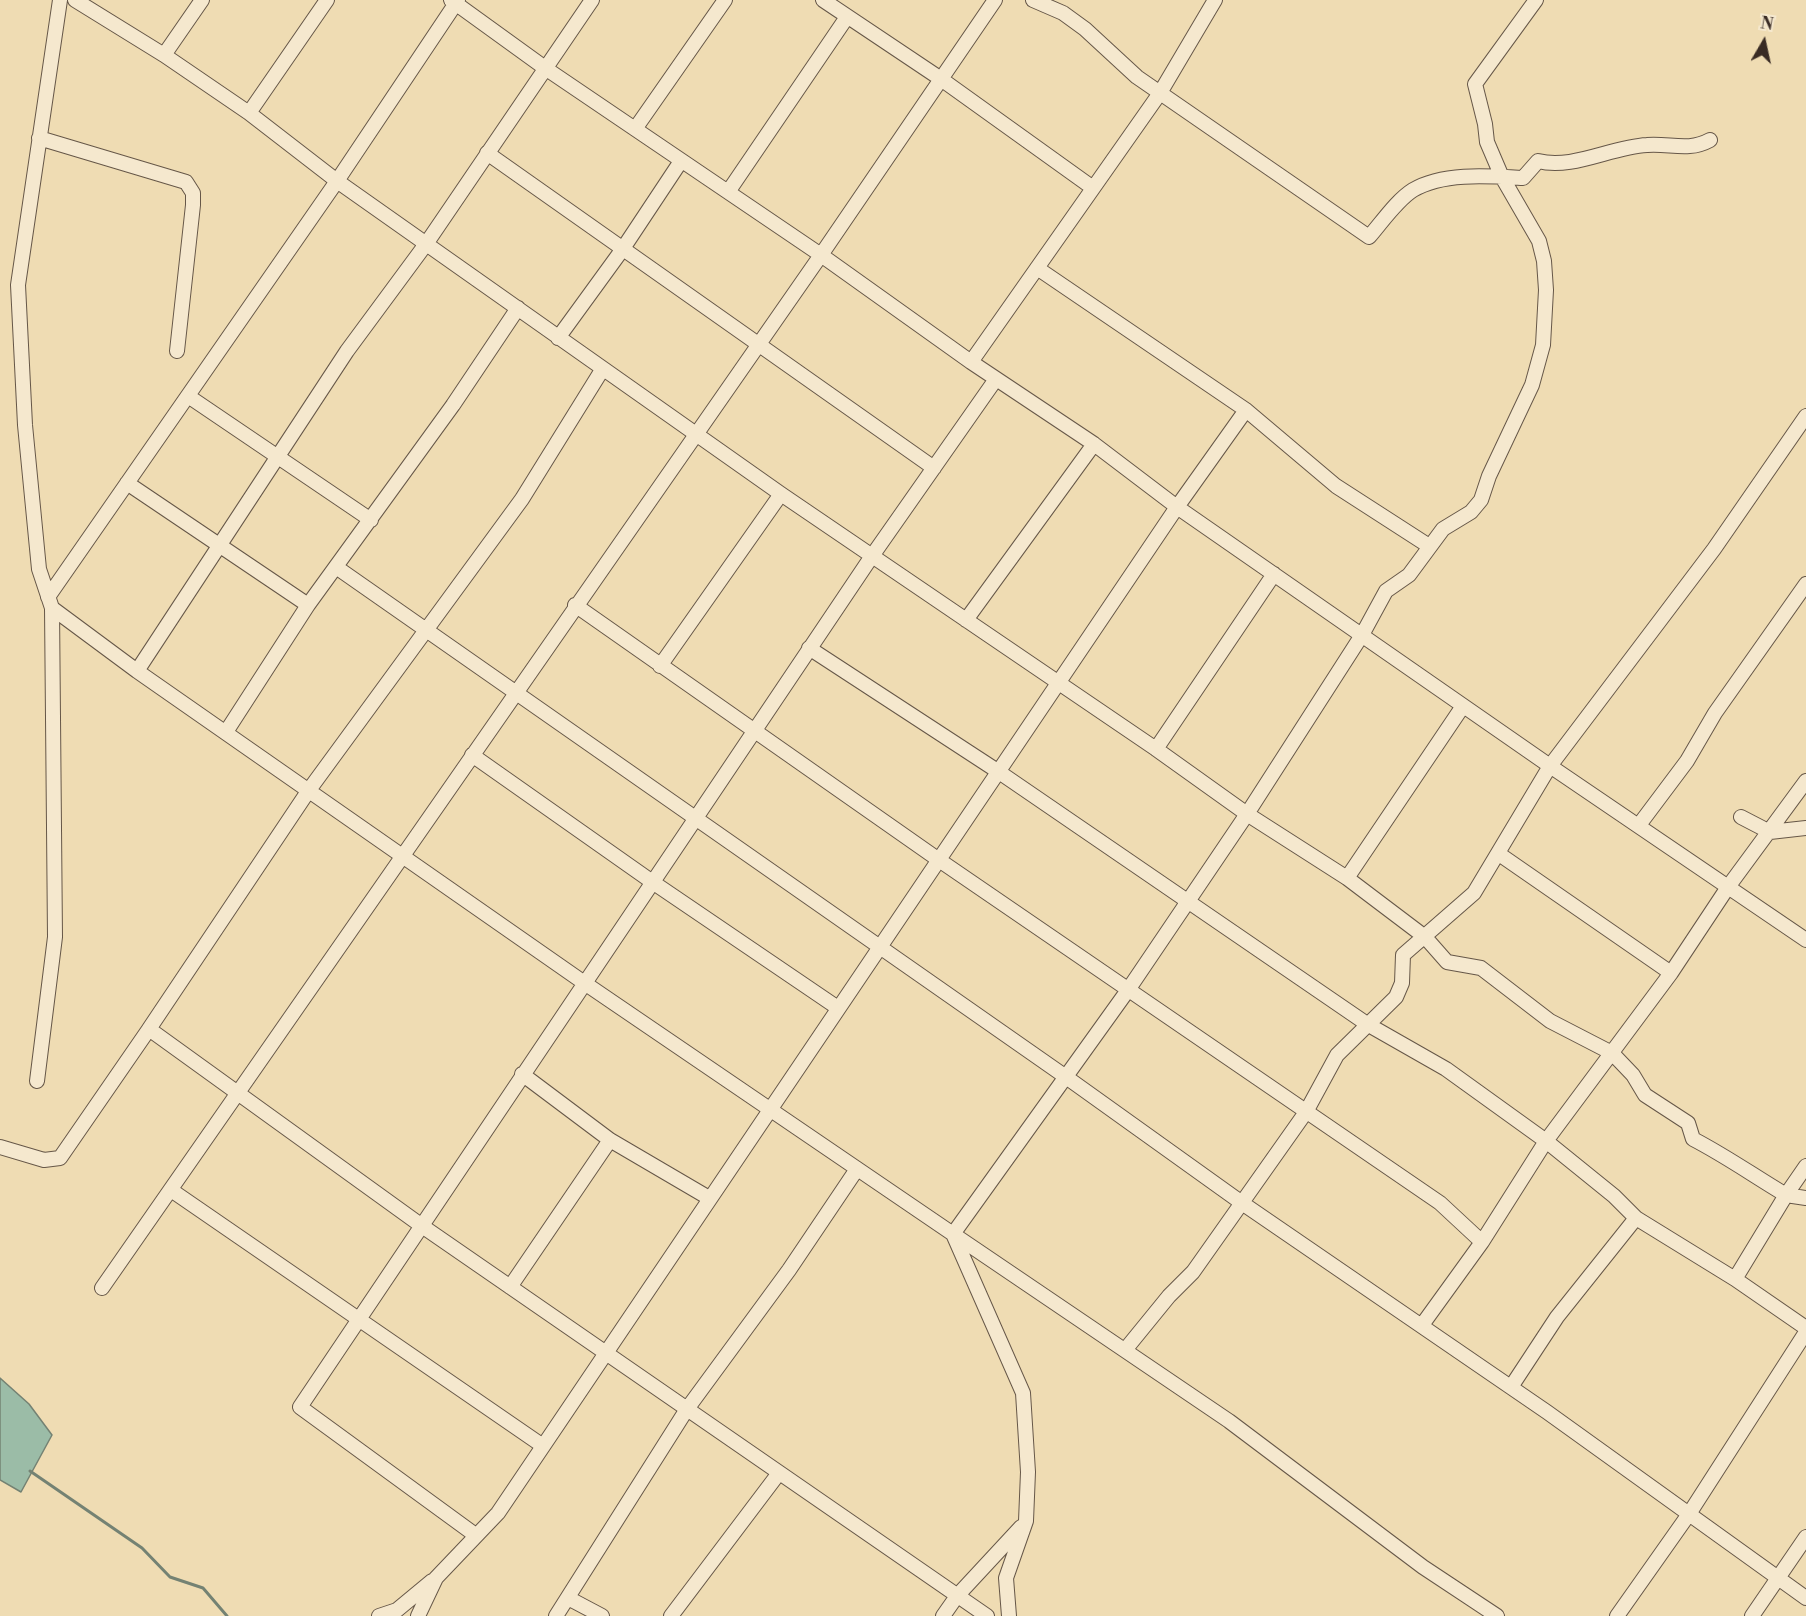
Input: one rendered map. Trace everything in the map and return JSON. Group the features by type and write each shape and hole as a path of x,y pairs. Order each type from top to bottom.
{"street":[{"path":"37,1081 55,937 50,602 39,568 27,449 18,285 60,0"},
{"path":"75,0 164,55 249,113 337,181 602,370 1156,749 1247,814 1347,878 1425,937 1447,962 1481,968 1550,1021 1612,1053 1633,1075 1645,1095 1688,1123 1694,1139 1732,1159 1744,1170 1786,1195 1806,1198"},
{"path":"164,55 202,0"},
{"path":"249,113 327,0"},
{"path":"137,671 347,351 426,244 592,0"},
{"path":"635,129 725,0"},
{"path":"824,0 941,79 1093,188"},
{"path":"102,1288 517,692 575,605 821,255 994,0"},
{"path":"1033,0 1063,13 1085,29 1137,77 1368,237 1412,190 1428,183 1446,179 1523,178 1538,161 1554,166 1617,149 1648,144 1683,148 1700,145 1710,140"},
{"path":"971,362 1160,93 1215,0"},
{"path":"953,1234 1128,990 1247,814 1362,635 1386,591 1410,575 1443,529 1472,512 1481,500 1489,476 1532,386 1543,345 1546,290 1544,261 1532,227 1502,177 1487,142 1475,84 1536,0"},
{"path":"50,602 127,483 337,181 455,1 545,68 821,255 971,362 1094,444 1177,507 1463,706 1806,940"},
{"path":"728,192 847,17"},
{"path":"39,138 186,182 193,193 193,205 177,351"},
{"path":"487,153 934,468"},
{"path":"558,338 622,250 681,161"},
{"path":"1037,268 1246,410 1336,486 1429,546"},
{"path":"226,732 308,605 518,308"},
{"path":"0,1148 44,1160 60,1158 309,790 522,499 602,370"},
{"path":"474,1534 300,1407 651,881 872,556 996,379"},
{"path":"188,396 370,520"},
{"path":"379,1616 397,1610 436,1578 474,1534 498,1513 1177,507 1246,410"},
{"path":"1125,1350 1169,1296 1193,1272 1306,1112 1337,1055 1396,997 1402,983 1404,955 1474,893 1550,766 1714,549 1806,416"},
{"path":"966,620 1094,444"},
{"path":"127,483 308,605"},
{"path":"660,666 781,494"},
{"path":"336,567 880,946 1242,1203 1422,1324 1806,1598"},
{"path":"1156,749 1274,574"},
{"path":"1639,825 1687,761 1714,713 1806,584"},
{"path":"50,602 137,671 769,1110 1229,1421 1424,1567 1497,1616"},
{"path":"575,605 939,860 1440,1203 1482,1242"},
{"path":"809,648 999,772 1367,1024 1446,1069 1546,1141 1614,1196 1636,1218 1735,1279 1806,1330 1689,1514 1617,1616"},
{"path":"1347,878 1463,706"},
{"path":"472,755 651,881 838,1008"},
{"path":"1422,1324 1482,1242 1546,1141 1671,974 1728,887 1806,781"},
{"path":"1741,817 1770,832 1806,828"},
{"path":"1499,854 1671,974"},
{"path":"149,1029 422,1226 987,1616"},
{"path":"522,1074 610,1140 709,1198"},
{"path":"510,1287 610,1140"},
{"path":"1735,1279 1806,1166"},
{"path":"556,1616 687,1409 789,1270 857,1170"},
{"path":"171,1190 543,1446"},
{"path":"1511,1387 1557,1317 1636,1218"},
{"path":"953,1234 1023,1393 1028,1472 1026,1521 1006,1578 1009,1616"},
{"path":"671,1616 779,1473"},
{"path":"943,1616 957,1596 1026,1521"},
{"path":"1752,1616 1806,1537"},
{"path":"418,1616 436,1578"},
{"path":"568,1598 602,1616"}],"shaded area":[{"path":"0,1378 29,1404 52,1435 21,1492 0,1480"}],"waterway":[{"path":"30,1471 142,1548 170,1577 203,1588 227,1616"}]}
